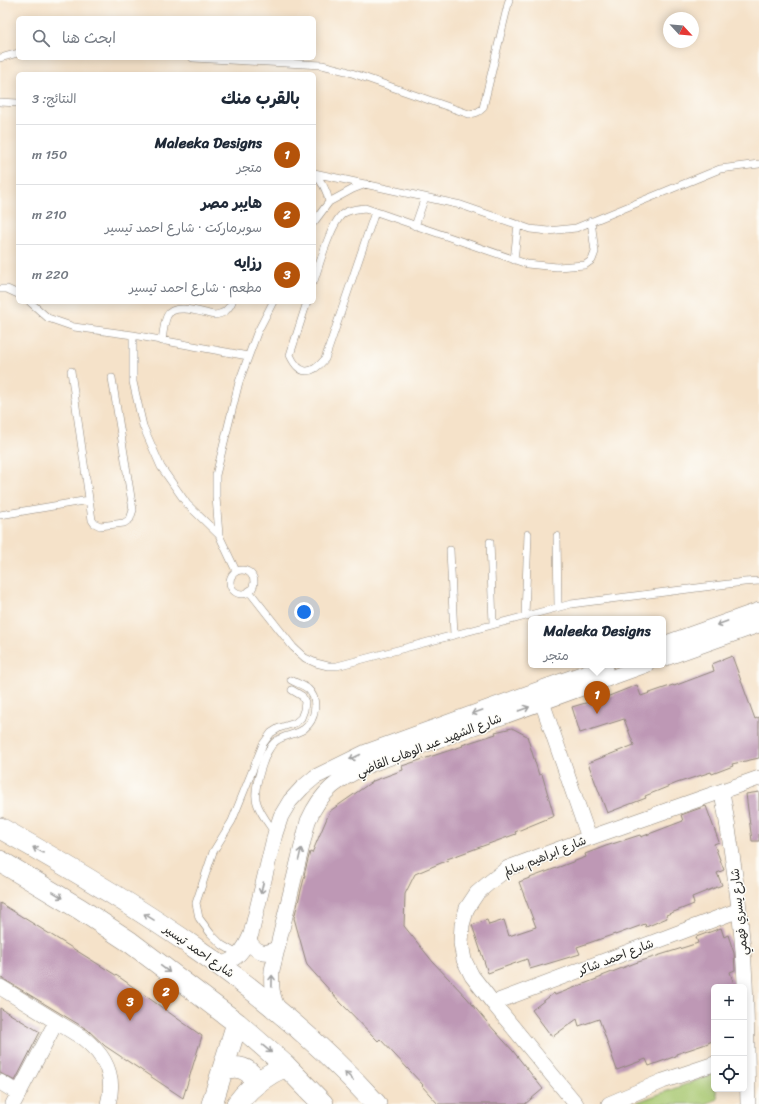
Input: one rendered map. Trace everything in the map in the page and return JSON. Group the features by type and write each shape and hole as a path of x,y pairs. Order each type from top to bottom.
{"main road":[{"name":"شارع احمد تيسير","path":"0,828 171,930 219,965 258,994 334,1060 376,1104"},
{"path":"0,861 80,909 130,942 237,1023 286,1066 323,1104"},
{"path":"212,1104 237,1023"},
{"path":"237,1104 256,1082 270,1073 286,1066"},
{"path":"223,1070 234,1067 245,1070 254,1078 256,1082"}],"street":[{"path":"666,643 759,610"},
{"path":"666,658 759,625"},
{"name":"شارع الشهيد عبد الوهاب القاضي","path":"219,965 229,962 239,955 247,946 256,915 275,834 281,816 290,801 310,780 366,752 598,668"},
{"name":"شارع الشهيد عبد الوهاب القاضي","path":"284,1016 277,1006 272,994 272,970 308,822 319,800 328,790 345,777 369,765 638,668"},
{"path":"542,702 589,838"},
{"name":"شارع ابراهيم سالم","path":"576,1104 493,1004 472,976 464,960 461,943 462,925 467,908 477,894 508,868 759,778"},
{"name":"شارع يسري فهمي","path":"722,792 740,910 750,1054 748,1104"},
{"name":"شارع احمد شاكر","path":"493,1004 740,910"},
{"path":"249,940 254,949 259,952 269,952 278,947"},
{"path":"0,987 94,1046 102,1056 108,1069 111,1082 108,1104"},
{"path":"0,1082 16,1099 56,1022"},
{"path":"609,1104 663,1081 711,1065"}],"lane":[{"path":"230,60 322,65 346,71 469,114 475,114 483,108 509,0"},
{"path":"0,58 16,54"},
{"path":"0,102 16,103"},
{"path":"316,173 425,196 461,205 530,229 548,231 576,228 720,169 759,164"},
{"path":"316,175 327,191 329,202"},
{"path":"316,219 329,202 366,184"},
{"path":"415,226 425,196"},
{"path":"316,275 330,232 343,214 354,209 365,208 527,264 557,267 585,265 592,260 595,252 591,221"},
{"path":"306,304 290,355 295,366 306,371 317,368 325,359 375,212"},
{"path":"514,260 518,224"},
{"path":"0,289 16,293"},
{"path":"32,304 48,318 74,327 132,335 248,356"},
{"path":"162,341 168,315 173,310 179,308 219,315 229,309 231,304"},
{"path":"236,571 220,535 216,497 216,475 239,382 257,333 272,304"},
{"path":"132,335 133,382 146,433 161,467 187,504 220,535"},
{"path":"71,371 92,520 100,526 124,523 130,519 133,510 112,378"},
{"path":"0,515 89,500"},
{"path":"525,616 528,534"},
{"path":"557,536 558,607"},
{"path":"490,542 493,624"},
{"path":"450,550 454,635"},
{"path":"245,570 252,575 254,584 249,592 240,594 233,590 230,577 236,571 245,570"},
{"path":"249,592 293,647 305,658 316,663 328,666 337,666 571,604 759,581"},
{"path":"275,834 257,804 255,794 260,774 268,751 274,742 304,729 312,720 315,710 313,696 307,688 292,680"},
{"path":"239,955 222,945 211,934 199,918 196,903 213,852 232,821 263,744 271,733 279,728 295,723 301,718 305,702 302,696 292,690"}],"green space":[{"path":"711,1075 711,1092 717,1092 718,1099 705,1104 632,1104"}],"building":[{"path":"732,656 755,719 759,717 759,758 732,764 733,766 712,774 711,772 677,783 645,796 646,798 607,813 588,763 634,745 624,719 580,733 572,707 609,696 637,685 641,696 673,685 674,686 714,671 712,664"},
{"path":"512,728 527,736 539,775 542,774 554,816 515,832 516,834 447,859 448,860 415,874 405,894 404,926 433,962 467,998 513,1051 543,1089 525,1104 438,1104 422,1086 423,1085 380,1039 378,1041 307,965 294,918 310,852 312,853 330,811 373,781 403,770 402,766 496,734 495,732"},
{"path":"759,792 759,841 752,841 746,794"},
{"path":"706,806 719,842 714,844 724,870 717,873 722,885 692,897 694,904 666,915 667,918 646,927 645,924 577,947 580,954 530,969 527,959 488,973 472,925 487,920 489,925 504,920 509,936 536,927 519,882 586,857 585,854 606,846 640,835 641,837 683,821 681,815"},
{"path":"0,903 122,979 202,1036 183,1098 105,1046 88,1030 0,977"},
{"path":"721,928 724,937 728,935 734,953 735,970 730,972 734,984 711,984 711,1042 706,1044 676,1054 676,1056 649,1066 646,1059 617,1070 599,1019 579,1026 577,1019 552,1037 532,1010 554,993 555,995 635,963 698,943 696,937"},
{"path":"0,1008 40,1032 15,1081 0,1073"}],"place":[{"name":"Maleeka Designs","path":"597,714"},
{"name":"هايبر مصر","path":"166,1011"},
{"name":"رزايه","path":"130,1021"}]}
